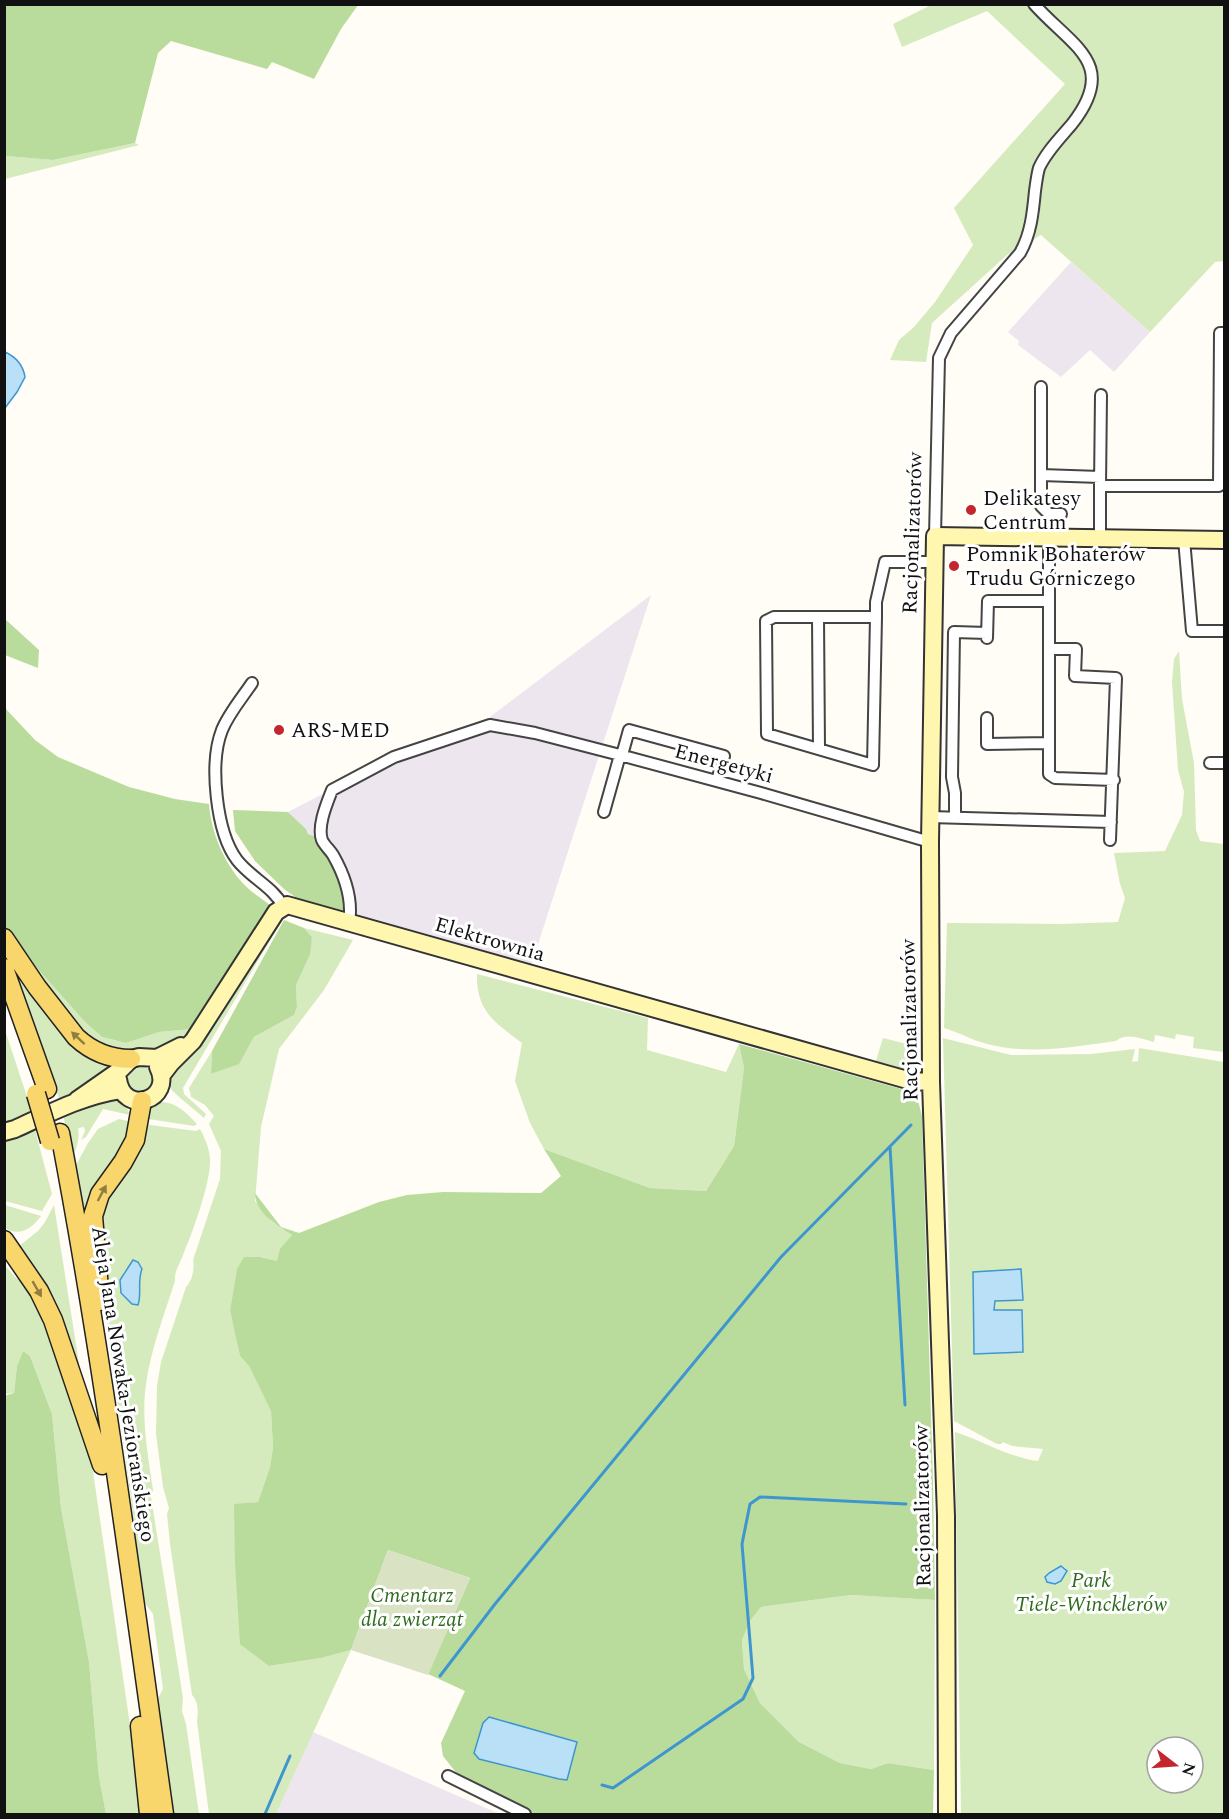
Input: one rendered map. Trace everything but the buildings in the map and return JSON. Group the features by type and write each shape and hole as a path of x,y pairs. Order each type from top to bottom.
{"main road":[{"path":"4,938 37,987 83,1044 105,1055 131,1062"},
{"name":"Aleja Jana Nowaka-Jeziorańskiego","path":"4,969 55,1137 70,1216 164,1815"},
{"name":"Aleja Jana Nowaka-Jeziorańskiego","path":"4,1001 42,1092"},
{"path":"108,1462 93,1216 100,1194 123,1162 135,1140 142,1101"},
{"path":"4,1240 39,1291 53,1320 108,1462"},
{"name":"Aleja Jana Nowaka-Jeziorańskiego","path":"108,1462 149,1815"}],"street":[{"name":"Racjonalizatorów","path":"947,1815 946,1506 931,1082 930,817 939,358 951,333 1020,253 1031,225 1039,168 1089,99 1091,70 1080,47 1034,4"},
{"path":"1041,475 1100,481 1219,486 1220,333 1224,333"},
{"path":"1041,387 1041,506 1049,514 1061,514"},
{"path":"1100,537 1101,395"},
{"path":"935,536 1224,540"},
{"path":"1049,537 1049,774 1055,778 1113,780"},
{"path":"1184,539 1192,632 1224,631"},
{"path":"876,618 774,616 766,621 767,734 873,765 876,618 876,602 885,562 934,562"},
{"path":"955,818 955,793 952,777 954,632 987,636 988,602 1049,601"},
{"path":"818,617 819,749"},
{"path":"1049,649 1076,649 1076,676 1116,678 1110,840"},
{"name":"Elektrownia","path":"252,683 222,729 217,748 219,820 229,847 237,860 279,900 300,910 911,1081 931,1082"},
{"path":"987,718 987,744 1049,743"},
{"name":"Energetyki","path":"349,923 351,905 344,880 334,856 322,839 323,814 332,790 394,757 490,725 535,733 621,755 930,842"},
{"path":"604,812 629,730 724,756 717,781"},
{"path":"1210,763 1224,763"},
{"path":"930,817 1111,822"},
{"path":"131,1062 118,1080 120,1090 127,1098 142,1101 149,1099 159,1090 161,1076 193,1041 276,912 279,900"},
{"path":"8,1132 77,1100 131,1062 169,1054 200,1030"},
{"path":"131,1062 155,1064 161,1076"},
{"path":"77,1100 120,1090"},
{"path":"448,1776 525,1815"}],"shaded area":[{"path":"1071,262 1150,332 1114,372 1090,350 1061,377 1018,345 1019,341 1008,332"},
{"path":"651,595 530,969 350,916 322,839 308,834 306,829 288,812 394,757 474,729"},
{"path":"313,1732 451,1793 500,1814 276,1814"}],"green space":[{"path":"4,5 358,5 341,29 314,79 272,62 267,69 171,41 158,53 135,143 53,160 5,156"},
{"path":"931,5 1224,5 1224,261 1215,262 1150,332 1041,235 1007,255 932,323 926,362 890,360 899,340 914,327 935,302 973,245 954,208 1065,84 987,11 902,47 893,24"},
{"path":"135,143 139,145 5,179 5,156 53,160"},
{"path":"5,619 39,650 38,668 5,655"},
{"path":"1179,651 1182,699 1194,763 1196,830 1200,841 1224,844 1224,1052 1193,1048 1194,1037 1176,1034 1175,1039 1155,1035 1154,1042 1125,1037 1116,1041 1067,1047 1020,1049 987,1044 944,1028 947,923 1118,922 1125,898 1114,853 1165,851 1182,815 1184,792 1178,770 1172,682 1174,659"},
{"path":"5,708 35,740 58,757 129,787 175,799 209,804 215,835 228,863 244,884 273,907 192,1029 159,1032 126,1043 102,1037 85,1022 11,939 5,926"},
{"path":"233,810 288,812 306,829 308,834 322,839 334,856 350,916 305,904 284,889 255,861 235,831"},
{"path":"284,920 304,928 312,937 310,954 296,985 297,1007 294,1015 254,1037 239,1064 211,1074 212,1051"},
{"path":"274,925 272,937 183,1088 184,1094 206,1114 204,1118 169,1086 167,1083 169,1072"},
{"path":"304,928 353,940 324,990 279,1049 261,1127 255,1201 271,1221 292,1235 277,1261 260,1257 237,1270 230,1310 240,1356 249,1366 271,1410 273,1447 270,1467 258,1502 234,1505 269,1666 321,1658 351,1650 276,1814 209,1814 197,1722 198,1708 192,1695 170,1544 167,1514 169,1508 163,1487 156,1434 157,1386 161,1362 191,1278 193,1260 220,1179 221,1151 209,1124 214,1116 205,1105 191,1097 189,1088 212,1051 211,1074 238,1064 254,1037 294,1015 297,1007 296,985 309,954 312,937"},
{"path":"11,939 85,1022 102,1037 126,1043 159,1032 192,1029 180,1043 167,1051 119,1054 84,1034"},
{"path":"9,961 108,1069 60,1102 35,1024"},
{"path":"477,974 648,1018 647,1050 726,1072 739,1044 744,1068 734,1146 706,1191 650,1188 544,1149 530,1123 515,1081 522,1043 489,1015 480,998"},
{"path":"4,1027 33,1115 4,1128"},
{"path":"883,1038 911,1045 904,1069 876,1061"},
{"name":"Park Tiele-Wincklerów","path":"943,1038 1011,1055 1091,1054 1135,1049 1132,1062 1138,1061 1139,1048 1224,1062 1224,1814 961,1814 955,1432 1027,1459 1038,1461 1043,1449 1012,1446 1003,1442 997,1444 954,1421"},
{"path":"739,1044 916,1093 922,1116 935,1600 851,1595 761,1607 750,1621 742,1640 744,1669 760,1703 799,1742 840,1763 871,1769 888,1763 934,1770 933,1814 535,1814 458,1775 443,1756 441,1743 465,1691 428,1674 470,1578 388,1550 351,1650 321,1658 269,1666 240,1644 234,1504 258,1502 270,1467 273,1447 271,1411 249,1366 240,1356 230,1310 237,1269 244,1257 260,1257 277,1261 280,1249 292,1235 274,1223 263,1212 255,1193 281,1227 299,1233 379,1202 407,1195 443,1192 541,1193 561,1176 544,1149 650,1188 706,1191 734,1146 744,1068"},
{"path":"140,1066 150,1069 153,1079 150,1089 140,1092 130,1089 127,1079 130,1069"},
{"path":"109,1097 125,1104 130,1115 103,1109 86,1137 81,1140 85,1131 84,1127 78,1128 78,1143 72,1158 63,1114"},
{"path":"158,1102 175,1105 197,1124 194,1126 142,1118 150,1106"},
{"path":"119,1119 131,1122 91,1250 75,1167 98,1129"},
{"path":"142,1124 196,1131 200,1129 210,1156 207,1181 196,1222 176,1271 175,1281 154,1345 146,1384 144,1410 153,1490 151,1497 199,1814 172,1814 156,1702 163,1689 153,1614 142,1599 134,1521 108,1332 100,1231 101,1206","holes":["128,1268 142,1269 138,1283 140,1298 130,1300 126,1297 123,1273"]},
{"path":"34,1126 52,1194 42,1211 5,1201 5,1141"},
{"path":"5,1205 41,1216 34,1225 25,1230 10,1231 5,1228"},
{"path":"54,1205 81,1376 18,1249 38,1231"},
{"path":"4,1264 15,1277 28,1286 37,1302 75,1401 92,1465 143,1814 106,1814 99,1777 89,1662 61,1508 52,1414 30,1356 23,1351 17,1366 14,1393 5,1394"},
{"path":"23,1351 30,1356 52,1414 61,1508 89,1662 99,1777 106,1814 5,1814 4,1396 14,1393 17,1366"},
{"name":"Cmentarz dla zwierząt","path":"388,1550 470,1578 428,1675 351,1650"},
{"path":"851,1595 935,1600 934,1770 888,1763 871,1769 840,1763 799,1742 760,1703 744,1669 742,1640 750,1621 761,1607"}],"water":[{"path":"5,352 18,362 25,377 5,408"},
{"path":"133,1260 138,1262 142,1269 138,1305 132,1304 121,1293 120,1280"},
{"path":"1021,1269 1023,1300 995,1301 994,1310 1022,1310 1023,1352 974,1354 973,1272"},
{"path":"1061,1566 1067,1571 1061,1581 1055,1584 1047,1582 1045,1577"},
{"path":"489,1717 577,1742 567,1780 479,1759 474,1753 483,1723"}],"waterway":[{"path":"440,1676 495,1604 781,1257 911,1125"},
{"path":"890,1147 905,1405"},
{"path":"602,1785 613,1788 743,1699 753,1678 742,1544 750,1504 760,1497 906,1504"},
{"path":"265,1814 290,1756"}],"place":[{"name":"Delikatesy Centrum","path":"971,510"},
{"name":"Pomnik Bohaterów Trudu Górniczego","path":"954,566"},
{"name":"ARS-MED","path":"279,730"}]}
